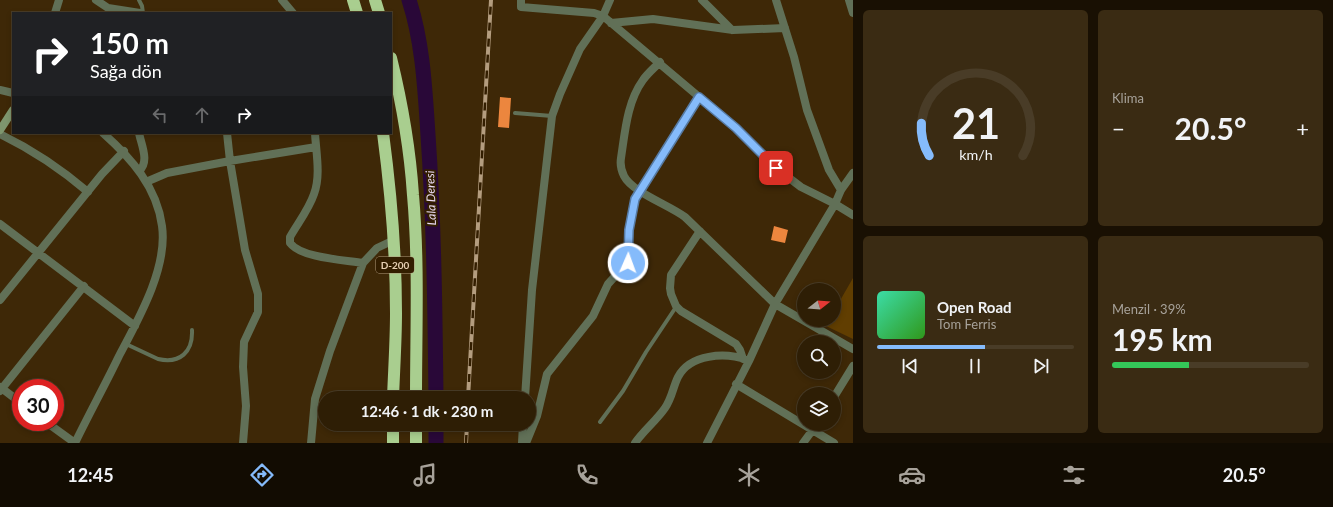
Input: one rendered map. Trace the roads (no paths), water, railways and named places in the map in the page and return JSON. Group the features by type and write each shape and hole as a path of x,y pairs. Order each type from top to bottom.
{"highway":[{"path":"353,0 357,12"},
{"path":"375,0 379,12"},
{"name":"D-200","path":"392,62 408,140 414,195 417,263 416,391"},
{"name":"D-200","path":"383,134 391,199 394,240 396,313 393,391"},
{"path":"393,431 393,443"},
{"path":"416,431 416,443"}],"street":[{"path":"55,12 59,0"},
{"path":"96,0 108,8 134,12"},
{"path":"282,0 292,12"},
{"path":"521,0 521,7 594,13 603,16 660,62 736,128 776,168 801,187 853,215"},
{"path":"525,391 532,290 552,116 580,49 603,16 610,0"},
{"path":"702,0 732,30"},
{"path":"776,0 794,57 807,110 829,170 841,190"},
{"path":"849,0 853,13"},
{"path":"611,23 653,19 732,30 784,28"},
{"path":"660,62 643,80 632,101 620,158 620,165 627,181 640,191 676,210 700,231 775,304 853,348"},
{"path":"0,90 12,92"},
{"path":"526,443 537,416 547,374 593,316 608,284 628,263 629,230 635,199 699,97"},
{"path":"0,130 12,112"},
{"path":"0,134 47,160 65,172 88,192"},
{"path":"58,431 75,443 145,305 160,263 163,244 160,214 146,182 140,171 124,151 104,134"},
{"path":"139,134 145,159 144,166 140,171"},
{"path":"227,134 230,161 245,250 258,294 258,312 244,342 243,367 246,406 243,443"},
{"path":"314,134 317,173 316,189 311,201 290,237 290,243 314,256 363,263"},
{"path":"146,182 167,173 316,147"},
{"path":"0,300 88,192 124,151"},
{"path":"707,443 746,360 775,304 835,204 841,190 853,173"},
{"path":"0,224 135,326"},
{"path":"700,231 671,275 671,294 676,306 681,311 736,344 746,360"},
{"path":"311,443 315,399 330,351 363,263 377,248 394,240"},
{"path":"12,397 0,389 84,286"},
{"path":"635,443 638,438 656,421 666,407 673,393 677,378 682,370 691,363 702,358 722,356 746,360"},
{"path":"840,387 853,366"},
{"path":"736,384 797,417"},
{"path":"522,443 523,431"},
{"path":"803,443 812,431"},
{"path":"820,431 834,443"}],"lane":[{"path":"139,0 142,6 141,12"},
{"path":"516,113 552,116"},
{"path":"600,422 624,391 646,352 676,306"},
{"path":"126,344 158,359 174,360 188,351 191,342 192,330"}],"waterway":[{"name":"Lala Deresi","path":"409,0 414,16 420,50 427,118 433,233 436,391"},
{"name":"Lala Deresi","path":"436,431 436,443"}],"railway":[{"path":"468,391 491,0"},
{"path":"466,443 467,431"}]}
